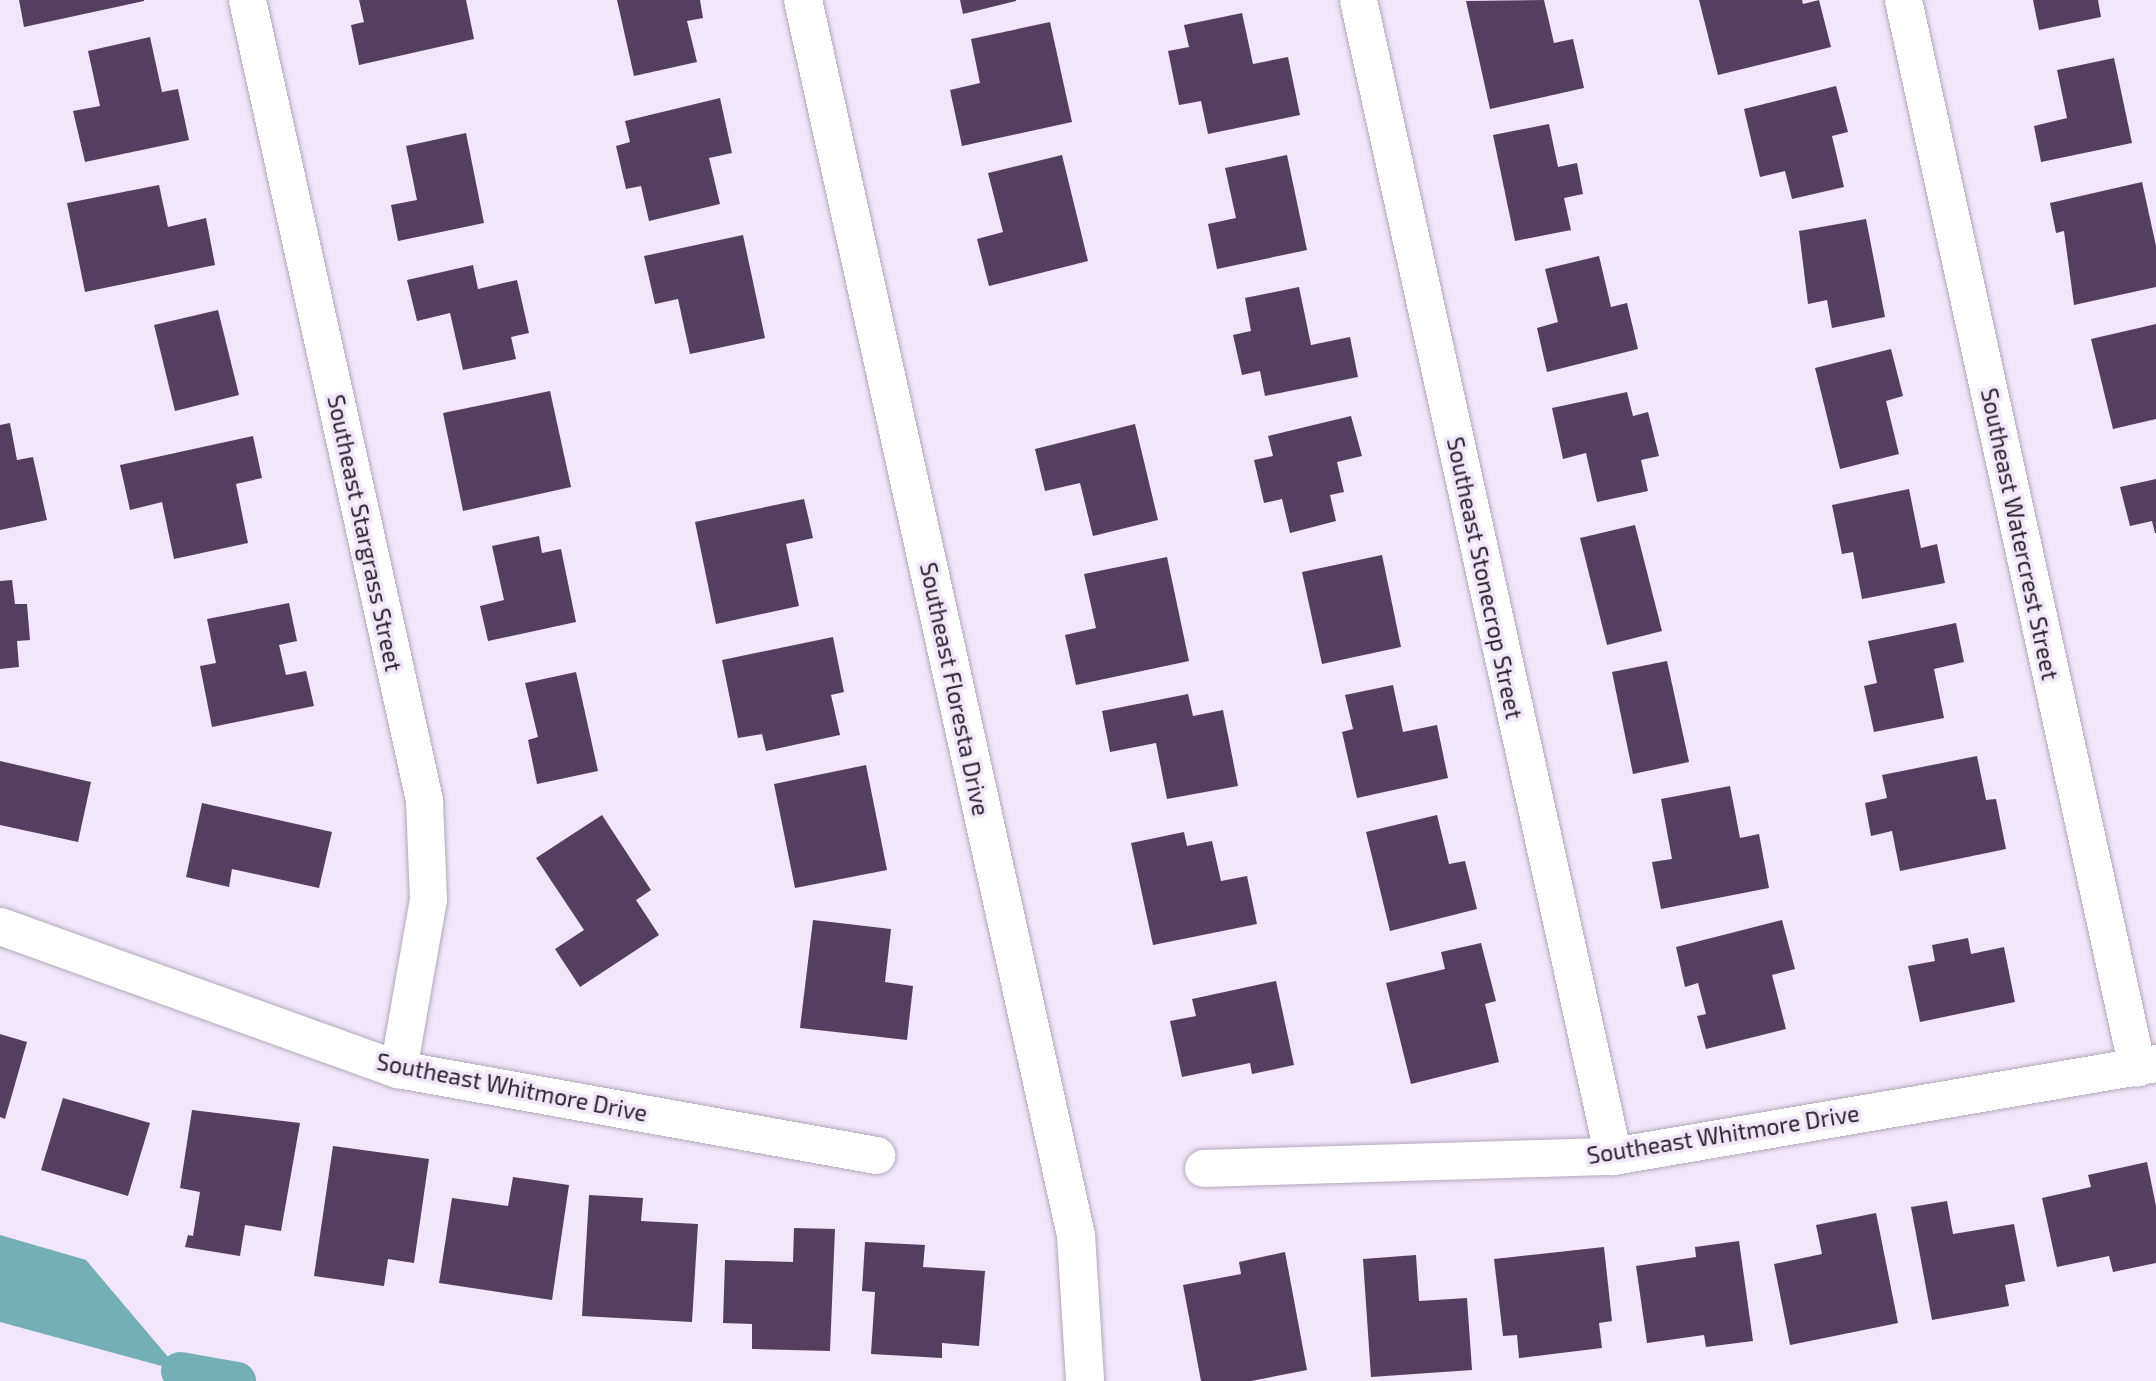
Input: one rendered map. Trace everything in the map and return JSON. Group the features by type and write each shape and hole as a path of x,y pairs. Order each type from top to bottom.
{"street":[{"name":"Southeast Stargrass Street","path":"247,0 424,800 428,898 398,1069"},
{"name":"Southeast Floresta Drive","path":"803,0 1076,1236 1085,1381"},
{"name":"Southeast Stonecrop Street","path":"1358,0 1613,1156"},
{"name":"Southeast Watercrest Street","path":"1903,0 2146,1065"},
{"name":"Southeast Whitmore Drive","path":"0,926 398,1069 876,1155"},
{"name":"Southeast Whitmore Drive","path":"1203,1168 1613,1156 2146,1065"}],"shaded area":[{"path":"0,1235 86,1260 180,1371 0,1322"}],"building":[{"path":"19,0 144,0 144,1 24,27"},
{"path":"359,0 466,0 474,39 359,65 351,25 364,22"},
{"path":"617,0 700,0 703,18 687,21 697,62 634,76"},
{"path":"960,0 1016,0 1016,1 963,14"},
{"path":"1544,0 1554,43 1573,39 1584,88 1490,109 1466,1"},
{"path":"1699,0 1802,0 1803,4 1819,0 1831,47 1718,75"},
{"path":"2033,0 2098,0 2101,17 2039,30"},
{"path":"1242,13 1253,64 1288,57 1300,115 1208,134 1201,101 1179,105 1168,51 1189,47 1184,25"},
{"path":"1050,22 1072,122 962,146 950,90 980,83 971,39"},
{"path":"150,37 162,92 178,89 189,140 85,162 73,111 100,106 88,51"},
{"path":"2114,58 2132,143 2041,162 2034,126 2067,118 2057,70"},
{"path":"1836,86 1848,132 1832,136 1844,187 1792,199 1785,171 1760,177 1744,109"},
{"path":"720,98 732,153 709,158 720,204 649,221 641,186 626,189 616,146 630,142 625,121"},
{"path":"1549,124 1558,167 1577,163 1583,194 1564,198 1571,230 1515,241 1493,135"},
{"path":"466,133 484,223 398,241 391,205 417,200 406,146"},
{"path":"1062,155 1088,261 989,286 977,239 1003,232 988,173"},
{"path":"1287,155 1307,250 1217,269 1208,224 1236,218 1225,168"},
{"path":"2142,182 2156,246 2156,287 2074,305 2064,231 2056,233 2050,203"},
{"path":"159,185 168,227 206,218 215,265 85,292 67,203"},
{"path":"1866,219 1885,317 1832,328 1827,300 1808,304 1799,231"},
{"path":"743,235 765,338 690,354 678,299 655,304 644,256"},
{"path":"1599,256 1611,307 1627,303 1638,349 1547,372 1537,328 1558,322 1545,269"},
{"path":"473,265 478,289 517,280 529,333 511,337 516,359 463,370 450,313 417,321 407,280"},
{"path":"1299,287 1311,345 1350,337 1358,377 1265,396 1260,371 1242,375 1233,335 1251,331 1245,298"},
{"path":"218,310 239,395 175,411 154,325"},
{"path":"2156,324 2156,419 2113,429 2091,339"},
{"path":"1891,349 1903,396 1886,401 1899,454 1840,469 1815,368"},
{"path":"550,391 571,487 463,511 443,413"},
{"path":"1627,392 1633,416 1648,412 1659,456 1641,460 1648,491 1597,502 1586,453 1563,459 1552,408"},
{"path":"1351,416 1362,456 1337,462 1344,492 1330,495 1336,521 1290,533 1282,499 1264,503 1254,460 1273,456 1268,436"},
{"path":"10,423 17,460 33,457 47,520 0,530 0,425"},
{"path":"1135,424 1158,520 1093,536 1080,483 1045,491 1035,449"},
{"path":"253,436 262,478 236,484 248,543 174,559 162,502 130,510 120,465"},
{"path":"2156,479 2155,533 2152,521 2130,526 2120,487"},
{"path":"1909,489 1921,548 1937,544 1945,583 1862,599 1853,552 1842,554 1832,505"},
{"path":"804,499 813,538 786,544 799,606 716,624 695,522"},
{"path":"1635,525 1662,631 1607,645 1580,538"},
{"path":"539,536 542,553 561,549 576,622 488,641 480,606 504,600 492,546"},
{"path":"1382,555 1401,647 1322,664 1302,572"},
{"path":"1167,557 1189,661 1076,685 1065,635 1096,628 1084,574"},
{"path":"12,580 15,604 27,604 30,640 17,641 19,667 0,669 0,581"},
{"path":"289,603 297,641 279,645 286,675 306,671 314,706 212,727 200,666 216,663 207,619"},
{"path":"1956,623 1964,662 1934,669 1944,718 1874,732 1864,686 1877,683 1868,641"},
{"path":"833,637 844,692 831,695 840,735 766,751 762,734 738,738 722,660"},
{"path":"1667,661 1689,762 1633,774 1612,672"},
{"path":"576,672 598,771 537,784 528,740 538,737 525,683"},
{"path":"1393,685 1403,732 1437,725 1448,778 1357,798 1342,732 1353,729 1345,695"},
{"path":"1188,694 1193,716 1223,710 1238,786 1167,799 1156,743 1110,752 1102,711"},
{"path":"1977,756 1986,800 1996,799 2006,849 1900,871 1892,831 1871,836 1865,803 1887,798 1882,775"},
{"path":"0,761 91,782 78,842 0,825"},
{"path":"866,765 887,870 795,888 774,784"},
{"path":"1730,786 1740,838 1759,834 1769,888 1661,909 1652,862 1672,859 1661,799"},
{"path":"202,803 332,832 319,888 232,869 229,887 186,877"},
{"path":"602,815 651,890 636,900 659,935 580,987 555,949 584,930 536,858"},
{"path":"1437,815 1449,864 1465,861 1477,909 1390,931 1366,832"},
{"path":"1184,832 1187,846 1212,841 1221,881 1247,876 1257,924 1153,945 1131,843"},
{"path":"813,920 891,929 885,982 913,986 907,1040 800,1028"},
{"path":"1782,920 1795,969 1772,975 1786,1029 1706,1049 1697,1016 1706,1014 1698,983 1685,987 1676,947"},
{"path":"1968,938 1971,954 2004,947 2015,1002 1920,1022 1908,966 1935,961 1932,945"},
{"path":"1481,943 1496,1001 1485,1004 1499,1062 1411,1084 1386,983 1445,969 1441,952"},
{"path":"1276,981 1294,1065 1252,1074 1250,1063 1182,1077 1170,1021 1196,1016 1192,999"},
{"path":"0,1034 27,1042 5,1119 0,1117"},
{"path":"63,1098 150,1123 128,1196 41,1170"},
{"path":"192,1110 300,1123 281,1231 245,1225 240,1256 185,1247 188,1235 193,1236 200,1192 180,1188"},
{"path":"333,1146 429,1159 414,1263 388,1259 384,1286 314,1276"},
{"path":"2147,1162 2156,1206 2156,1263 2113,1272 2109,1256 2057,1267 2042,1198 2091,1187 2088,1175"},
{"path":"513,1177 569,1185 552,1300 439,1283 452,1198 508,1206"},
{"path":"589,1195 643,1198 641,1221 698,1224 692,1322 582,1316"},
{"path":"1947,1201 1953,1234 2014,1224 2025,1281 2005,1285 2009,1306 1932,1320 1911,1207"},
{"path":"1876,1213 1898,1323 1790,1345 1774,1264 1822,1254 1816,1225"},
{"path":"794,1228 835,1229 830,1351 752,1349 752,1324 723,1323 725,1260 793,1262"},
{"path":"1739,1241 1753,1341 1706,1347 1704,1335 1647,1343 1636,1266 1696,1257 1695,1247"},
{"path":"865,1242 925,1245 923,1267 985,1271 979,1346 942,1343 942,1358 871,1354 875,1292 862,1291"},
{"path":"1604,1247 1612,1321 1599,1323 1602,1348 1519,1358 1517,1335 1503,1336 1494,1259"},
{"path":"1285,1252 1307,1370 1251,1381 1201,1381 1183,1285 1241,1274 1239,1262"},
{"path":"1416,1255 1419,1301 1467,1298 1472,1370 1371,1377 1363,1259"}],"waterway":[{"path":"180,1371 237,1381"}]}
